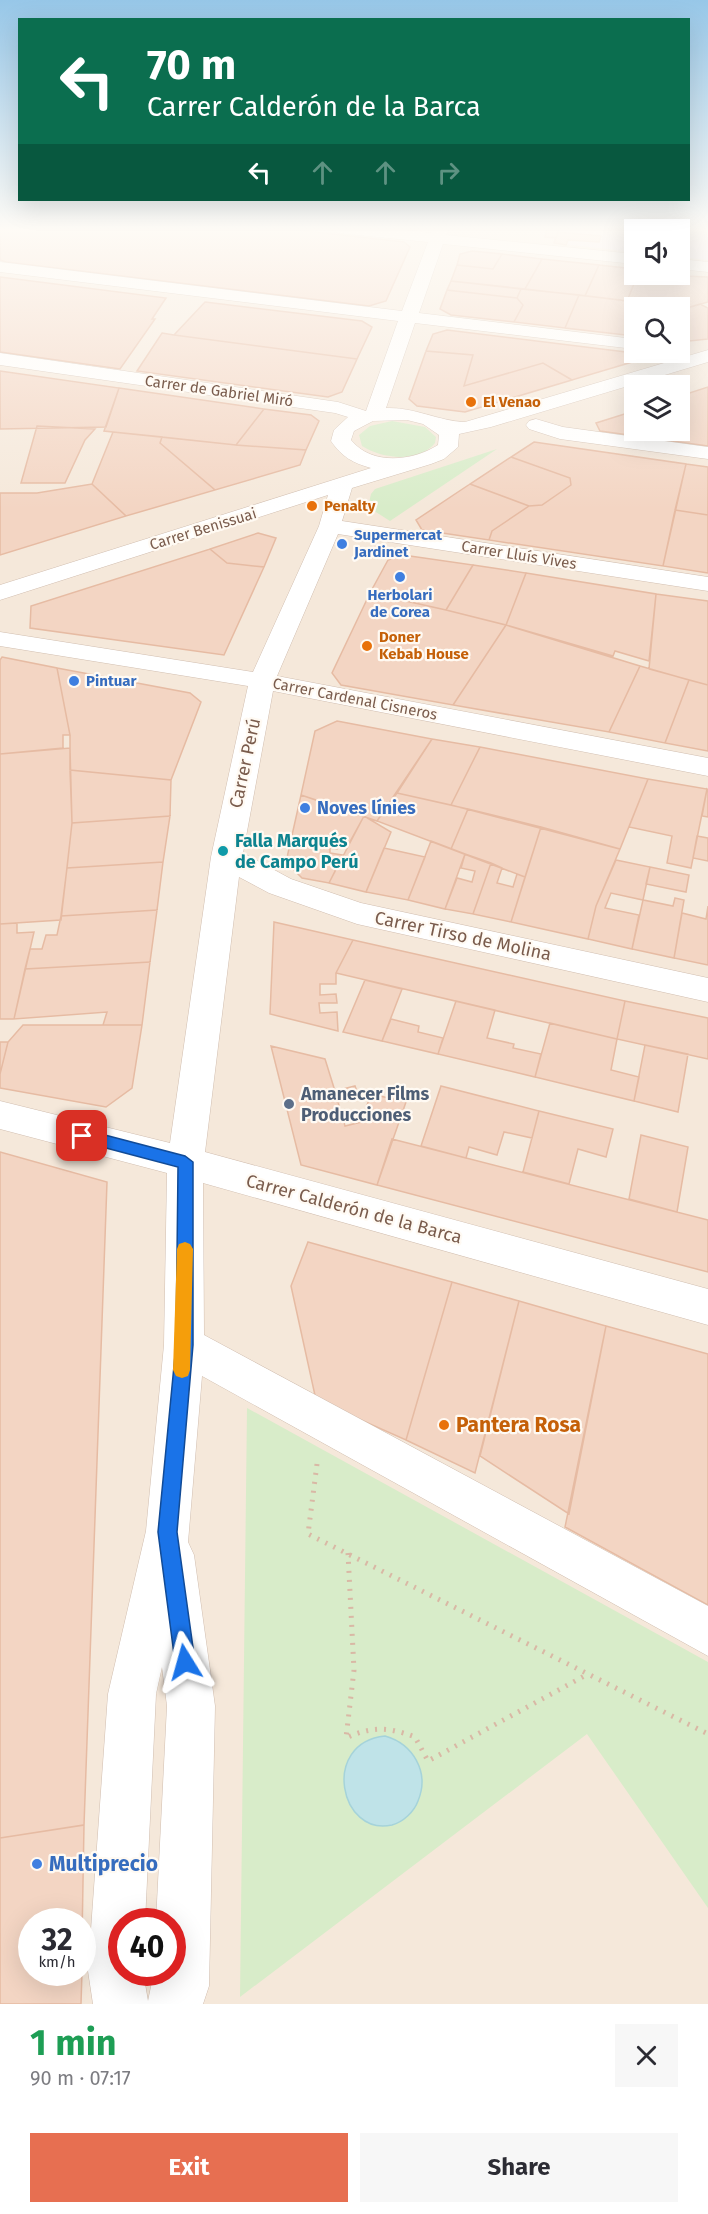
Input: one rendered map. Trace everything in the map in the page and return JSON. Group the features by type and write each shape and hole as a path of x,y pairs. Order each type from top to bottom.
{"street":[{"path":"371,416 408,322"},
{"path":"460,322 624,343"},
{"path":"690,355 704,362"},
{"name":"Carrer de Gabriel Miró","path":"0,359 338,408 371,416"},
{"path":"679,375 704,362"},
{"path":"405,464 385,464 352,454 344,448 341,434 354,422 371,416 406,414 434,421 444,427 466,428 704,362"},
{"path":"441,454 624,396"},
{"path":"536,425 560,433 708,453"},
{"path":"441,454 450,441 444,427"},
{"name":"Carrer Benissuai","path":"0,574 317,478 341,467 352,454"},
{"name":"Carrer Benissuai","path":"0,593 441,454"},
{"name":"Carrer Perú","path":"168,1532 184,1345 185,1162 226,857 262,681 330,526 342,485"},
{"name":"Carrer Lluís Vives","path":"330,526 708,584"},
{"name":"Carrer Cardenal Cisneros","path":"0,639 262,681 708,767"},
{"name":"Carrer Tirso de Molina","path":"226,857 280,886 340,908 708,990"},
{"name":"Carrer Calderón de la Barca","path":"0,1115 185,1162 708,1307"},
{"path":"184,1345 708,1632"},
{"path":"121,2004 115,1971 132,1694 168,1532"},
{"path":"168,1532 191,1706 181,1986 175,2004"}],"path":[{"path":"322,1422 308,1534 708,1734"},
{"path":"348,1554 354,1670 346,1738 369,1727 392,1728 415,1737 428,1761 589,1674"}],"shaded area":[{"path":"0,322 624,322 624,363 690,363 690,322 708,322 708,2004 0,2004"}],"green space":[{"path":"392,421 425,427 436,437 435,443 420,454 400,457 380,454 362,446 359,435 370,426"},
{"path":"497,449 390,521 368,507 371,494 375,489"},
{"path":"247,1408 708,1662 708,1908 587,1734 240,1997"}],"water":[{"path":"385,1736 404,1745 411,1752 420,1770 421,1790 416,1805 404,1819 392,1825 374,1825 360,1817 350,1804 345,1788 345,1770 351,1755 365,1742"}],"building":[{"path":"0,322 153,322 120,369 0,352"},
{"path":"187,322 363,322 372,327 357,359 174,335"},
{"path":"514,322 568,322 565,328"},
{"path":"568,322 624,322 624,335 565,328"},
{"path":"690,322 708,322 708,339 690,341"},
{"path":"447,330 624,352 624,363 629,363 572,380 543,363 464,386 473,355 426,351 433,334"},
{"path":"162,333 357,359 342,392 328,397 137,371"},
{"path":"426,351 473,355 464,386 543,363 572,380 465,412 417,406 409,399"},
{"path":"0,371 119,388 106,427 0,429"},
{"path":"708,387 708,446 672,441 690,441 690,393"},
{"path":"119,388 264,409 236,445 104,431"},
{"path":"264,409 311,415 319,421 306,450 236,445"},
{"path":"624,414 624,434 600,431 596,423"},
{"path":"37,426 95,429 85,440 65,483 21,483"},
{"path":"113,432 162,437 160,443 215,490 126,516 92,484"},
{"path":"162,437 306,450 300,465 215,490 160,443"},
{"path":"534,442 686,464 663,566 489,540 492,531 529,506 542,505 571,485 570,478 511,457"},
{"path":"511,457 570,478 571,485 542,505 529,506 470,484"},
{"path":"686,464 708,467 708,515 675,510"},
{"path":"92,484 126,516 0,555 0,493 37,493"},
{"path":"470,484 529,506 492,531 489,540 422,530 416,520"},
{"path":"675,510 708,515 708,573 663,566"},
{"path":"258,533 276,538 264,567 227,563 210,549"},
{"path":"210,549 227,563 264,567 224,655 30,628 31,606"},
{"path":"403,555 473,565 446,610 370,593 388,560"},
{"path":"473,565 526,573 506,625 446,610"},
{"path":"526,573 656,594 649,661 615,651 613,656 506,625"},
{"path":"370,593 506,625 453,705 341,685 332,673"},
{"path":"656,594 708,601 708,685 649,669"},
{"path":"506,625 640,666 609,732 453,705"},
{"path":"2,657 57,668 70,735 63,735 63,748 0,754 0,660"},
{"path":"640,666 689,680 665,743 609,732"},
{"path":"57,668 190,693 201,702 171,780 70,770 70,735"},
{"path":"689,680 708,685 708,751 665,743"},
{"path":"337,721 432,739 377,821 301,795 315,731"},
{"path":"432,739 480,747 451,805 397,793"},
{"path":"480,747 648,779 620,849 451,805"},
{"path":"70,748 72,823 61,920 0,924 0,754"},
{"path":"70,770 171,780 170,816 72,823"},
{"path":"648,779 707,789 691,868 667,863 672,836 629,827"},
{"path":"708,790 708,817 702,816"},
{"path":"397,793 468,809 451,849 377,821"},
{"path":"301,795 364,816 347,847 330,848 330,853 343,855 329,883 302,878 286,862"},
{"path":"468,809 541,827 525,877 451,849"},
{"path":"170,816 163,862 67,868 72,823"},
{"path":"364,816 391,832 366,892 329,883"},
{"path":"541,827 620,849 596,906 588,939 511,922"},
{"path":"697,836 708,838 708,861 693,858"},
{"path":"431,841 465,854 445,909 408,900"},
{"path":"384,848 425,857 408,900 366,892"},
{"path":"465,854 491,863 473,914 445,909 457,878 472,882 475,871 461,868"},
{"path":"616,860 650,867 643,900 611,893 605,908 639,915 632,949 588,939 596,906"},
{"path":"163,862 157,910 61,916 67,868"},
{"path":"491,863 502,868 497,883 513,887 517,874 525,877 511,922 473,914"},
{"path":"650,867 689,875 686,892 646,884"},
{"path":"675,898 684,900 674,958 632,949 643,900 673,906"},
{"path":"708,906 708,965 674,958 682,913 706,919"},
{"path":"157,910 150,962 25,969 30,949 42,949 46,935 57,935 61,916"},
{"path":"274,922 353,940 336,973 336,984 320,984 320,995 336,994 337,1003 319,1003 320,1013 337,1012 338,1031 270,1014"},
{"path":"17,923 17,933 34,932 14,1019 0,1019 0,924"},
{"path":"353,940 625,1001 617,1039 336,973"},
{"path":"150,962 142,1025 103,1025 107,1012 14,1019 25,969"},
{"path":"365,980 402,989 382,1041 343,1032"},
{"path":"456,1001 495,1010 487,1038 514,1044 513,1048 541,1054 535,1077 438,1054"},
{"path":"625,1001 708,1018 708,1059 617,1039"},
{"path":"391,1019 419,1026 418,1032 443,1038 438,1054 382,1041"},
{"path":"550,1023 617,1039 611,1070 639,1077 634,1101 535,1077"},
{"path":"23,1025 142,1025 132,1088 106,1107 0,1088 0,1074 8,1042"},
{"path":"0,1042 8,1042 0,1074"},
{"path":"645,1045 688,1054 678,1112 634,1101"},
{"path":"271,1046 325,1059 335,1091 355,1086 359,1097 338,1102 345,1126 361,1122 371,1094 406,1102 377,1185 301,1165"},
{"path":"441,1086 539,1111 532,1138 504,1132 497,1155 469,1147 466,1158 421,1146"},
{"path":"539,1111 613,1129 606,1157 578,1149 569,1184 523,1172"},
{"path":"641,1135 688,1147 677,1212 629,1199"},
{"path":"392,1139 708,1220 708,1272 377,1185"},
{"path":"0,1152 107,1182 84,1825 0,1838"},
{"path":"308,1242 452,1282 406,1440 316,1400 291,1286"},
{"path":"452,1282 519,1301 475,1473 406,1440"},
{"path":"519,1301 606,1326 569,1514 480,1456"},
{"path":"606,1326 708,1354 708,1605 565,1527"},
{"path":"84,1825 83,1908 18,1908 18,1986 82,1986 81,2004 0,2004 0,1838"}],"slow traffic":[{"path":"182,1370 185,1249"}],"place":[{"name":"El Venao","path":"471,402"},
{"name":"Penalty","path":"312,506"},
{"name":"Supermercat Jardinet","path":"342,544"},
{"name":"Herbolari de Corea","path":"400,577"},
{"name":"Doner Kebab House","path":"367,646"},
{"name":"Pintuar","path":"74,681"},
{"name":"Noves línies","path":"305,808"},
{"name":"Falla Marqués de Campo Perú","path":"223,851"},
{"name":"Amanecer Films Producciones","path":"289,1104"},
{"name":"Pantera Rosa","path":"444,1425"},
{"name":"Multiprecio","path":"37,1864"}],"route":[{"path":"82,1136 185,1162 184,1345 168,1532 185,1662"}]}
